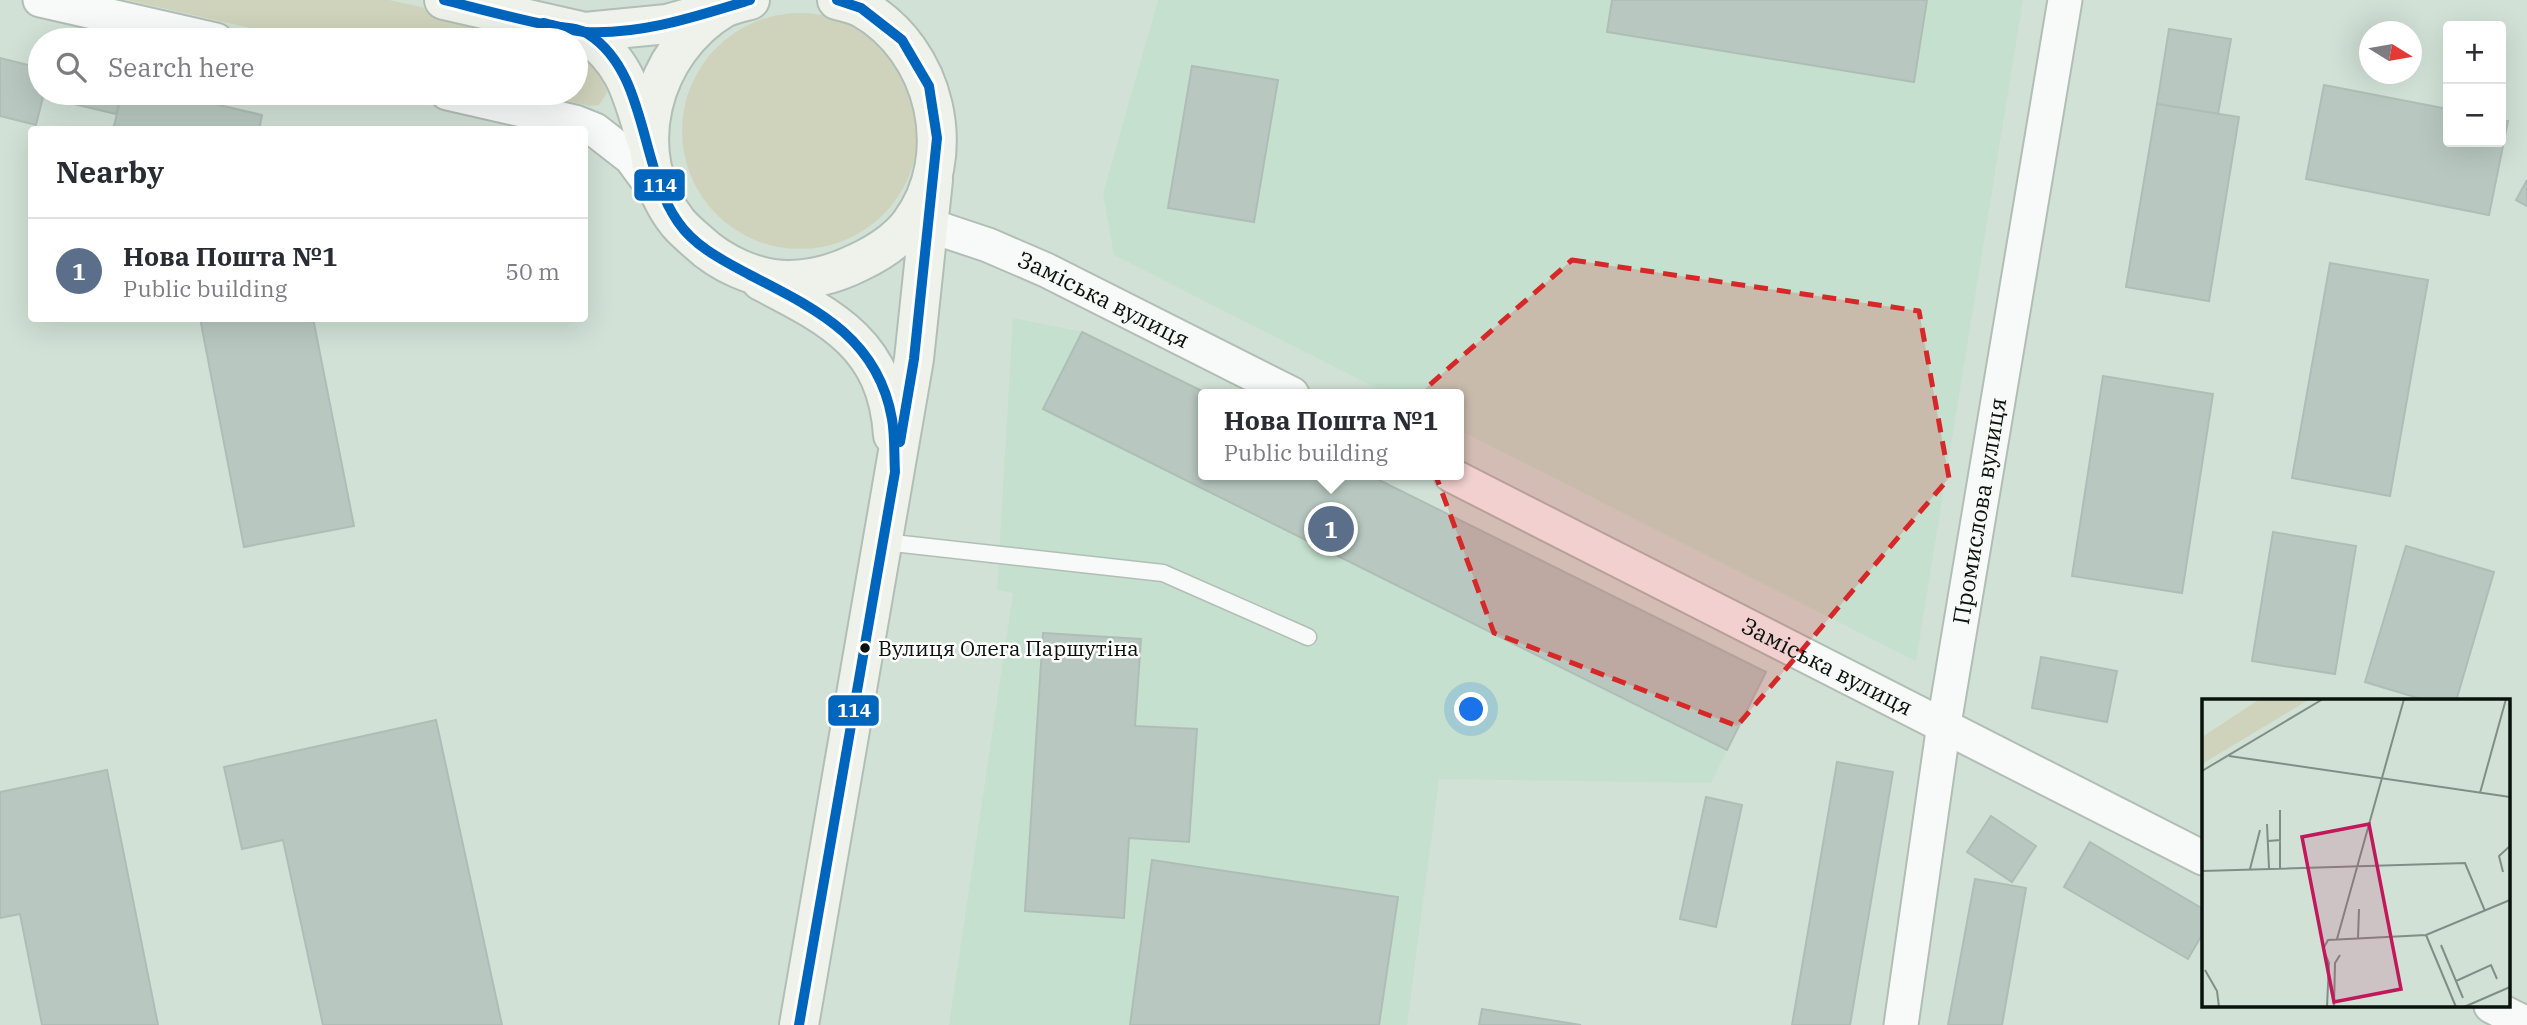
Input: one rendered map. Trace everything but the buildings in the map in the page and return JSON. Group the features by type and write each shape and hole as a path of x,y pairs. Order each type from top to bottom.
{"street":[{"path":"40,0 163,28"},
{"path":"444,0 567,28"},
{"path":"799,1025 914,359 919,225 933,180 937,138 929,86 902,40 861,8 836,0"},
{"name":"Промислова вулиця","path":"1901,1025 1944,724 2065,0"},
{"path":"588,32 667,24 738,4"},
{"path":"649,151 650,116 666,67 685,39 738,4"},
{"path":"588,34 606,48 620,67 631,91 662,197 678,223"},
{"path":"500,105 585,126"},
{"path":"588,127 631,158 678,223 712,256 835,322 865,351 882,380 892,418 895,472"},
{"path":"741,270 787,280 834,274 876,254 919,225"},
{"name":"Заміська вулиця","path":"919,225 988,245 1046,270 1282,389"},
{"name":"Заміська вулиця","path":"1461,480 2202,857"},
{"path":"2493,1007 2527,1024"}],"lane":[{"path":"884,542 1163,573 1308,637"}],"highlighted area":[{"path":"1572,260 1919,311 1949,478 1737,726 1494,633 1409,403"}],"shaded area":[{"path":"127,0 389,0 517,28 250,28"},
{"path":"1158,0 2023,0 1916,661 1464,433 1464,389 1378,389 1114,255 1103,194"},
{"path":"788,13 812,13 856,27 884,47 909,86 916,108 916,154 909,176 884,215 856,235 834,244 812,249 788,249 744,235 716,215 696,187 687,165 682,143 682,119 696,75 716,47 744,27 766,18"},
{"path":"588,56 609,83 607,93 599,105 590,106 586,105 588,105"},
{"path":"1013,318 1082,332 1198,389 1198,480 1379,480 1766,672 1711,783 1439,779 1407,1025 949,1025 1013,593 997,590"}],"transit line":[{"name":"114","path":"444,0 568,28"},
{"name":"114","path":"588,32 627,31 669,23 750,0"},
{"name":"114","path":"837,0 861,8 902,40 929,86 937,138 914,359 900,442"},
{"name":"114","path":"543,23 562,28"},
{"name":"114","path":"588,34 607,51 622,72 633,96 665,200 685,231 711,253 798,300 840,329 873,367 885,391 892,419 895,472 799,1025"}],"place":[{"name":"Нова Пошта №1","path":"1331,529"},
{"name":"Вулиця Олега Паршутіна","path":"865,648"}]}
